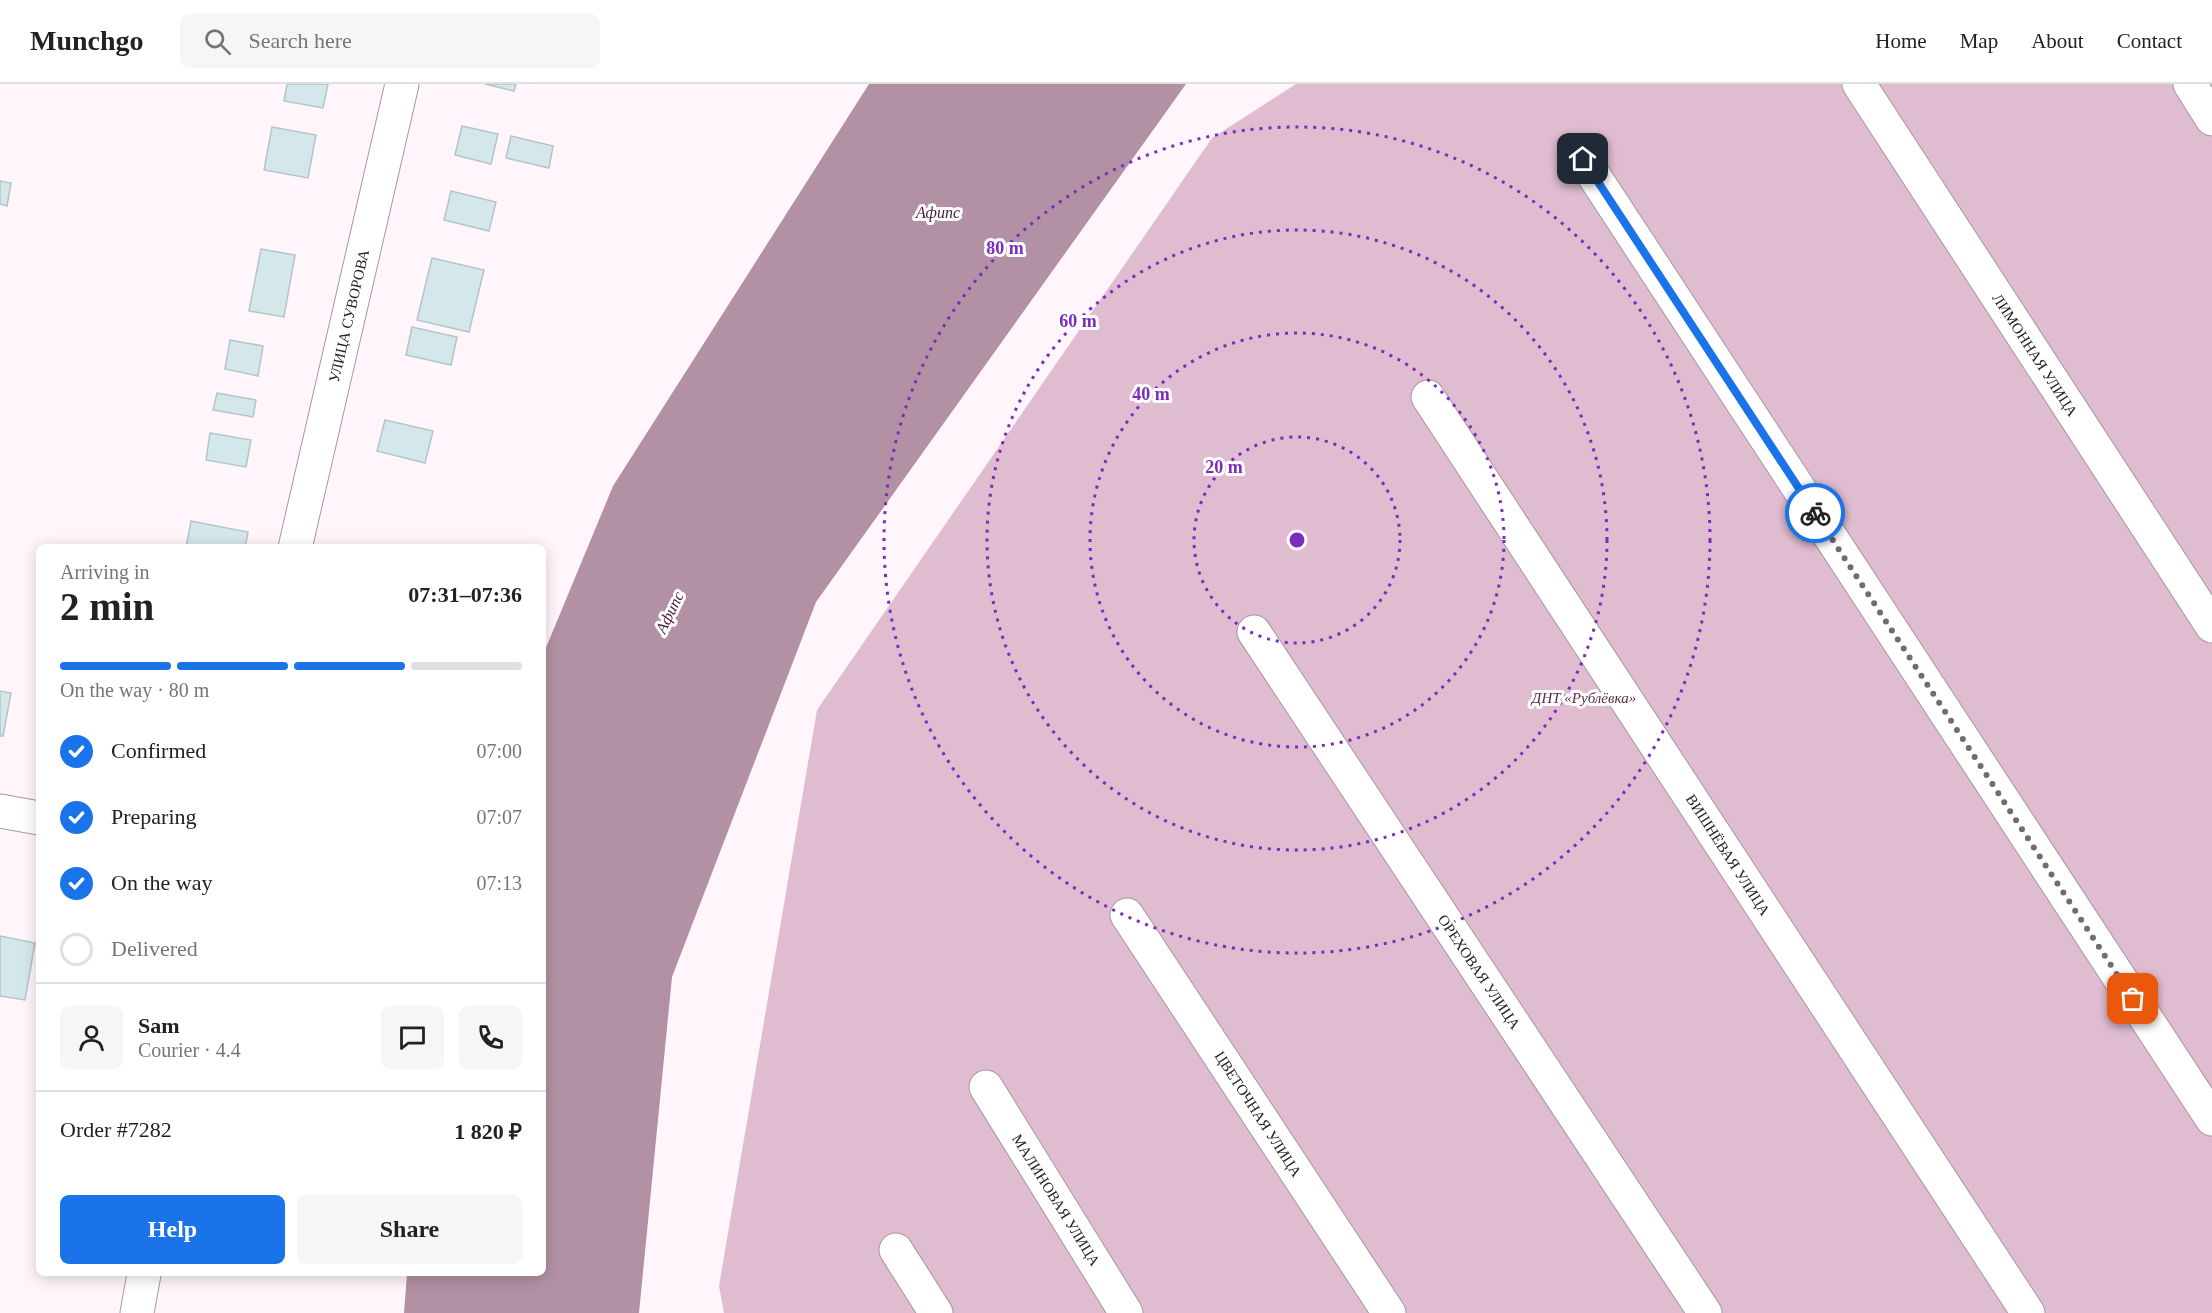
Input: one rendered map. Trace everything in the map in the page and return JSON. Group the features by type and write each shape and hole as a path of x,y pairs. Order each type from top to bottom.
{"street":[{"name":"УЛИЦА СУВОРОВА","path":"296,544 402,84"},
{"name":"ЛИМОННАЯ УЛИЦА","path":"1859,84 2212,626"},
{"path":"2190,84 2212,119"},
{"path":"1583,159 2212,1119"},
{"name":"ВИШНЁВАЯ УЛИЦА","path":"1428,397 2028,1313"},
{"name":"ОРЕХОВАЯ УЛИЦА","path":"1254,632 1705,1313"},
{"path":"0,811 36,817"},
{"name":"ЦВЕТОЧНАЯ УЛИЦА","path":"1127,915 1389,1313"},
{"name":"МАЛИНОВАЯ УЛИЦА","path":"986,1087 1126,1313"},
{"path":"896,1250 936,1313"},
{"path":"137,1313 144,1276"}],"green space":[{"name":"ДНТ «Рублёвка»","path":"1296,84 2212,84 2212,1313 724,1313 719,1286 817,710 1212,138"}],"water":[{"name":"Афипс","path":"869,84 1186,84 816,602 672,977 639,1313 404,1313 407,1276 546,1276 546,648 613,486"}],"building":[{"path":"287,84 328,84 323,108 284,101"},
{"path":"485,84 516,84 514,91"},
{"path":"462,126 498,134 491,164 455,155"},
{"path":"272,127 316,135 308,178 264,170"},
{"path":"511,136 553,146 549,168 506,158"},
{"path":"0,181 11,183 7,206 0,204"},
{"path":"451,191 496,202 489,231 444,220"},
{"path":"261,249 295,255 284,317 249,311"},
{"path":"432,258 484,270 469,332 417,320"},
{"path":"412,327 457,337 451,365 406,355"},
{"path":"230,340 263,346 258,376 225,369"},
{"path":"217,393 256,400 253,417 213,410"},
{"path":"385,420 433,431 425,463 377,451"},
{"path":"210,433 251,440 246,467 206,460"},
{"path":"191,521 248,532 246,544 187,544"},
{"path":"0,691 11,693 3,736 0,736"},
{"path":"0,936 35,943 25,1000 0,996"}],"way so far":[{"path":"1815,513 2133,999"}],"route":[{"path":"1583,159 1815,513"}]}
